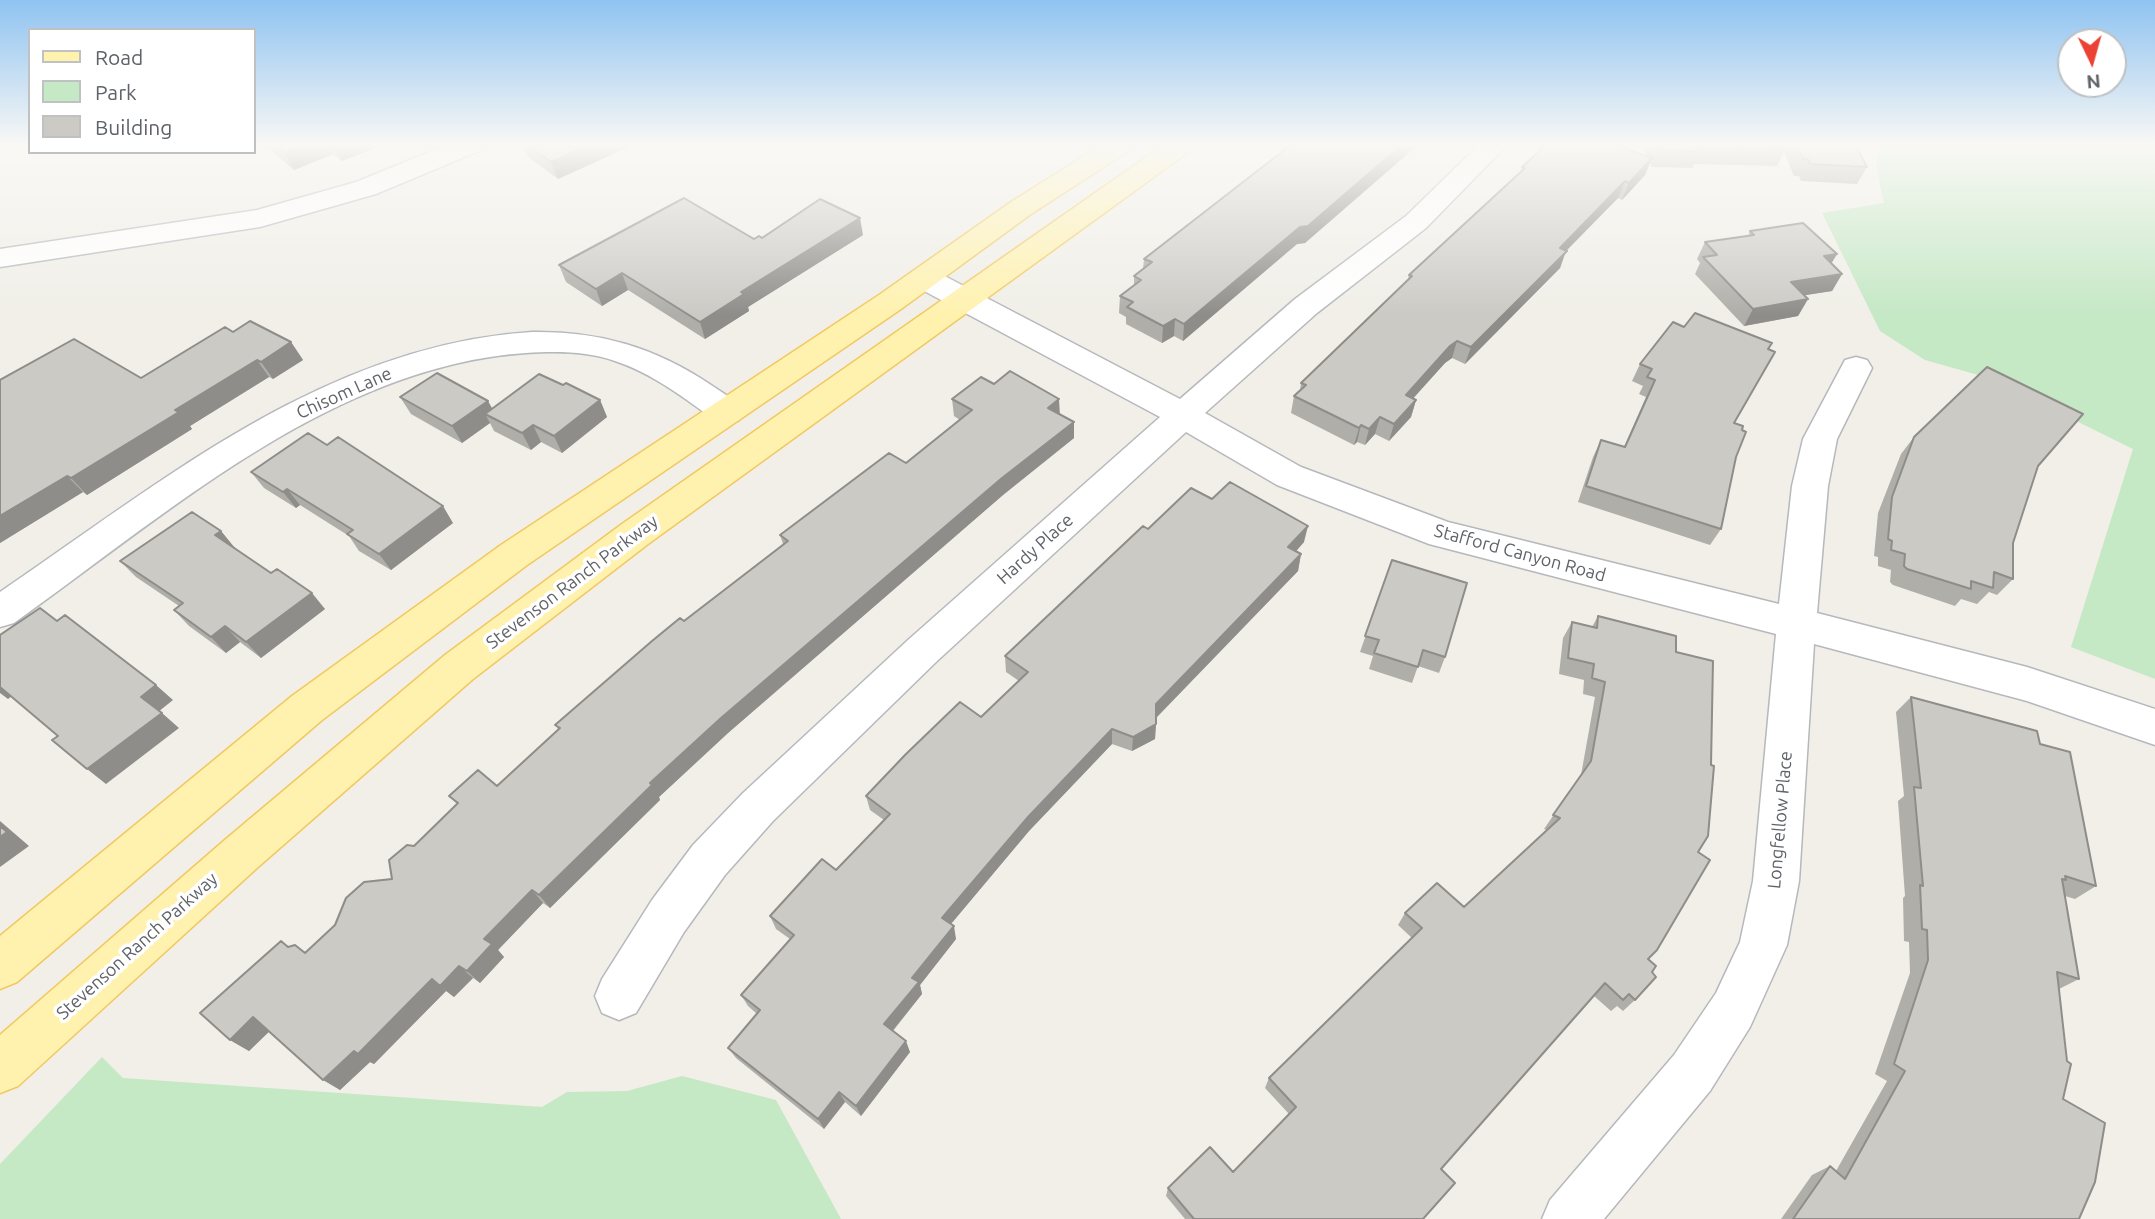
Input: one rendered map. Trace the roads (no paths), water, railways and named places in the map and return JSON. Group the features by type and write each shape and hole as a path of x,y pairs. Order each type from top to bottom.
{"main road":[{"path":"0,965 307,708 514,555 924,278 1032,201"},
{"name":"Stevenson Ranch Parkway","path":"0,1068 242,853 459,667 635,534 1102,201"}],"street":[{"path":"0,258 260,218 320,201"},
{"name":"Hardy Place","path":"619,996 668,916 709,860 758,807 922,651 1183,417 1226,375 1306,306 1416,222 1437,201"},
{"name":"Stafford Canyon Road","path":"924,278 966,298 1289,477 1442,534 1538,560 1796,621 2027,684 2155,727"},
{"name":"Chisom Lane","path":"0,612 241,445 308,406 362,380 410,364 510,343 560,342 610,348 640,358 685,382 727,412"},
{"name":"Longfellow Place","path":"1569,1219 1692,1073 1733,1010 1763,945 1778,868 1796,621 1810,486 1820,439 1856,368"}]}
